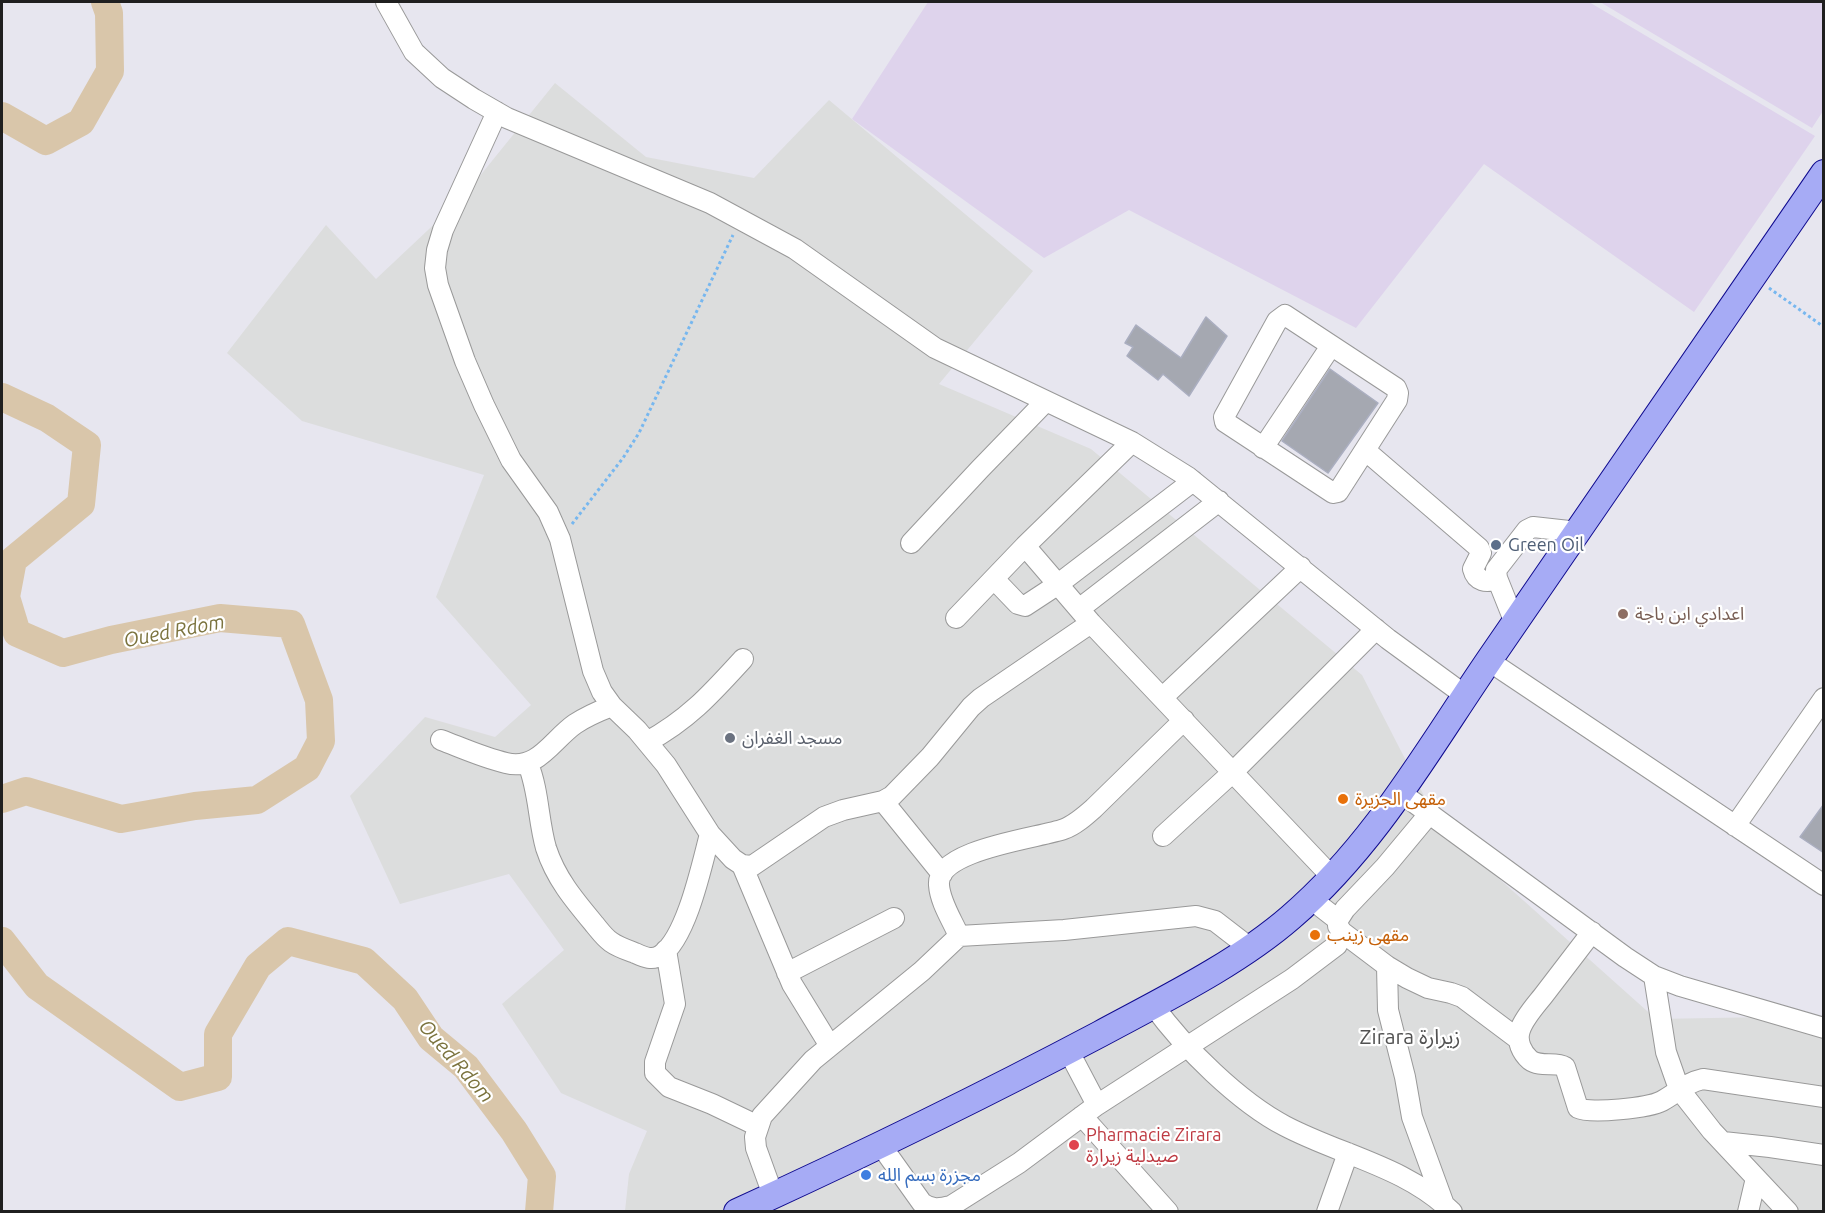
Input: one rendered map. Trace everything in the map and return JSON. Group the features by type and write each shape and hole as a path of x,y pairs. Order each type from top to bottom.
{"main road":[{"path":"737,1212 880,1144 1153,1005 1250,948 1311,899 1356,851 1401,793 1824,173"}],"street":[{"path":"386,2 414,52 442,78 497,112 710,203 795,249 935,348 1132,442 1193,481 1376,629 1466,696"},
{"path":"497,112 443,230 436,259 438,285 465,361 484,405 511,460 548,512 560,539 593,671 602,692 666,765 710,834 733,859 742,865 752,866 812,825 834,813 883,801 892,796 906,783 971,707 1085,616 1219,501"},
{"path":"1285,315 1331,346 1396,388 1398,393 1397,400 1366,451 1338,492 1333,493 1231,427 1225,422 1224,417 1277,321 1285,315"},
{"path":"1263,448 1331,346"},
{"path":"911,543 1046,401"},
{"path":"957,618 1025,546 1132,442"},
{"path":"1366,451 1479,548 1481,553 1473,569 1474,574 1485,583 1497,579"},
{"path":"994,579 1018,604 1025,606 1057,585 1193,481"},
{"path":"1515,623 1497,579 1496,570 1527,530 1533,527 1578,532"},
{"path":"1025,546 1085,616 1332,877"},
{"path":"1162,697 1301,567"},
{"path":"1163,836 1233,772 1376,629"},
{"path":"647,742 669,731 696,710 743,659"},
{"path":"1489,661 1824,885"},
{"path":"1735,826 1824,698"},
{"path":"441,740 507,764 528,764 538,758 573,725 612,706"},
{"path":"959,936 943,900 939,883 948,867 980,850 1065,829 1094,808 1184,720"},
{"path":"528,764 534,781 546,848 557,873 574,901 604,936 617,945 653,958 666,950 691,905 710,834"},
{"path":"1401,793 1654,976 1680,986 1824,1028"},
{"path":"883,801 942,874"},
{"path":"880,1144 922,1203 929,1208 939,1209 960,1201 1019,1163 1089,1111 1283,985 1329,951 1340,940 1340,926 1345,909 1385,867 1430,813"},
{"path":"742,865 792,984 830,1046"},
{"path":"1311,899 1387,966 1428,988 1462,997 1518,1039"},
{"path":"773,1195 756,1148 755,1137 762,1116 813,1060 922,970 959,936 1064,930 1196,916 1215,921 1250,948"},
{"path":"787,973 894,918"},
{"path":"1592,932 1532,1011 1520,1030 1518,1039 1522,1050 1532,1062 1539,1065 1565,1067 1576,1106 1585,1111 1641,1108 1660,1103 1690,1082 1703,1079 1824,1097"},
{"path":"666,950 671,968 675,1004 655,1062 655,1073 669,1087 758,1126"},
{"path":"1387,966 1388,1010 1405,1077 1412,1117 1447,1207"},
{"path":"1654,976 1666,1052 1679,1089 1691,1106 1788,1212"},
{"path":"1153,1005 1187,1046 1262,1113 1285,1126 1396,1174 1433,1194 1447,1207"},
{"path":"1068,1050 1089,1111 1168,1212"},
{"path":"1723,1142 1824,1155"},
{"path":"1328,1212 1348,1153"},
{"path":"1748,1212 1756,1178"}],"path":[{"path":"560,539 623,458 639,433 740,219"},
{"path":"1753,277 1824,327"}],"shaded area":[{"path":"928,2 1589,2 1815,136 1694,312 1484,164 1356,328 1129,210 1044,258 852,119"},
{"path":"1600,2 1823,2 1823,111 1812,128"},
{"path":"555,83 646,157 754,178 829,100 1033,271 939,384 1091,449 1362,675 1439,825 1656,1019 1823,1016 1823,1211 625,1211 629,1174 647,1131 561,1093 502,1004 564,950 509,874 400,904 350,796 425,717 495,737 531,705 436,597 484,475 302,421 227,353 326,225 376,279 462,198"}],"building":[{"path":"1206,317 1227,336 1189,396 1163,374 1158,380 1127,356 1133,347 1125,343 1136,325 1181,358"},
{"path":"1330,369 1378,403 1328,473 1282,441"},
{"path":"1824,804 1824,853 1800,837"}],"waterway":[{"name":"Oued Rdom","path":"2,116 46,141 81,122 110,71 109,13 105,2"},
{"name":"Oued Rdom","path":"2,397 47,418 87,445 81,504 13,560 6,597 17,633 63,653 111,640 220,618 291,624 319,700 321,741 307,768 257,800 195,806 121,819 26,791 2,799"},
{"name":"Oued Rdom","path":"2,941 37,986 180,1087 218,1077 218,1034 258,966 288,941 364,961 405,999 431,1038 466,1067 514,1131 542,1176 539,1212"}],"place":[{"name":"Green Oil","path":"1496,545"},
{"name":"اعدادي ابن باجة","path":"1623,614"},
{"name":"مسجد الغفران","path":"730,738"},
{"name":"مقهى الجزيرة","path":"1343,799"},
{"name":"مقهى زينب","path":"1315,935"},
{"name":"Pharmacie Zirara صيدلية زيرارة","path":"1074,1145"},
{"name":"مجزرة بسم الله","path":"866,1175"}],"district":[{"name":"Zirara زيرارة","path":"1410,1037"}]}
